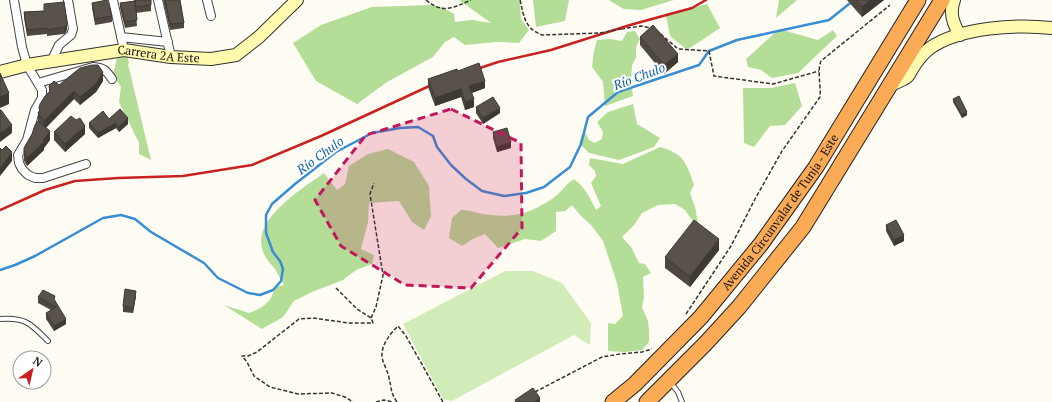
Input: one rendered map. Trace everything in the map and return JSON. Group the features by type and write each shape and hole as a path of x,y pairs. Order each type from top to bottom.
{"highway":[{"name":"Avenida Circunvalar de Tunja - Este","path":"613,402 634,384 701,317 761,244 816,167 918,0"},
{"name":"Avenida Circunvalar de Tunja - Este","path":"647,402 669,381 739,306 803,227 942,0"}],"street":[{"path":"14,0 27,65 42,90 42,98 35,110 27,140 18,155 19,163 28,175 35,178 43,178 86,164"},
{"path":"51,62 59,45 70,35 73,29 68,0"},
{"path":"113,0 124,50"},
{"path":"158,0 171,57"},
{"path":"207,0 210,16"},
{"path":"954,0 952,5 952,14 954,24 960,35"},
{"name":"Carrera 2A Este","path":"0,72 27,65 124,50 171,57 211,59 236,55 259,37 291,2"},
{"path":"890,85 907,77 919,58 929,49 941,42 960,35 992,28 1013,26 1052,28"},
{"path":"121,37 168,42"},
{"path":"38,83 93,68 101,68 106,70 112,79"}],"lane":[{"path":"0,318 12,318 28,322 48,341"},
{"path":"669,381 678,392 682,402"}],"path":[{"path":"426,0 431,5 450,9 471,0"},
{"path":"520,0 526,23 535,33 542,35 600,33 641,26 656,30 678,49 709,51 714,76 772,84 819,71"},
{"path":"685,315 731,246 782,151 820,97 821,88 819,71 820,65 825,57 890,5"},
{"path":"353,402 345,397 332,393 298,394 270,387 254,376 247,362 242,356 248,356 257,352 299,319 313,318 349,323 373,323 371,318 376,307 384,275 370,194 374,183"},
{"path":"336,288 357,309 371,318"},
{"path":"397,402 391,393 391,384 382,356 384,346 390,334 398,326 406,336 443,402"},
{"path":"533,393 602,357 642,352 653,349"},
{"path":"376,402 384,400 393,402"}],"highlighted area":[{"path":"451,109 521,143 522,228 471,288 405,285 341,246 315,200 366,135"}],"green space":[{"path":"459,0 518,0 520,2 521,19 529,30 519,43 496,42 465,45 454,37 445,42 433,57 387,82 357,104 316,81 293,43 321,25 372,7 430,5 442,7 454,14 455,22 472,20 491,23"},
{"path":"533,0 569,0 565,21 536,27"},
{"path":"610,0 674,0 641,10 624,9"},
{"path":"779,0 797,0 776,18"},
{"path":"707,4 720,28 687,50 670,36 666,15"},
{"path":"779,29 818,40 833,30 837,36 798,73 772,78 761,70 748,67 746,59"},
{"path":"635,31 640,39 636,47 636,58 632,65 631,81 633,96 605,106 603,82 592,67 597,40 610,39 622,41 627,32"},
{"path":"126,51 151,160 139,154 139,143 119,102 121,87 113,75 118,53"},
{"path":"795,83 802,106 785,125 770,126 754,147 744,143 743,88 771,88"},
{"path":"633,104 637,124 660,138 654,147 619,160 589,153 579,143 585,132 589,140 595,143 602,139 603,132 597,122 608,112"},
{"path":"660,147 668,149 679,156 689,171 694,185 690,193 695,207 698,223 694,223 685,210 675,204 658,205 642,213 635,224 622,237 631,247 639,263 645,264 651,273 643,277 644,297 642,307 648,321 649,342 642,350 625,352 608,351 608,323 615,324 623,316 617,283 603,241 591,225 572,205 565,211 556,212 556,231 541,241 525,239 498,248 485,234 462,246 449,238 452,218 461,210 501,216 526,212 541,206 556,196 574,179 584,189 596,210 601,206 591,183 596,176 595,171 589,165 590,158 623,164"},
{"path":"388,149 414,162 429,186 431,216 424,230 412,222 399,201 369,203 368,222 361,249 374,255 372,264 356,270 343,280 294,301 283,317 262,329 224,305 249,313 259,309 269,301 275,287 284,285 275,269 267,260 261,242 264,230 270,218 280,207 324,173 337,190 345,184 349,166 368,154"},
{"path":"505,271 533,271 562,283 591,323 590,345 574,335 452,401 443,399 403,324"}],"building":[{"path":"107,0 112,16 95,19 92,3"},
{"path":"135,0 151,0 151,5 136,7"},
{"path":"165,0 180,0 184,23 170,24"},
{"path":"856,0 870,0 862,7"},
{"path":"135,1 137,20 125,22 120,3"},
{"path":"64,2 67,23 66,26 47,30 47,28 27,30 24,12 44,11 44,4"},
{"path":"653,25 678,54 664,65 640,37"},
{"path":"479,63 485,81 469,86 474,99 465,102 461,89 435,98 428,79 457,69 458,71"},
{"path":"98,65 103,72 96,84 80,97 74,91 44,121 38,113 40,110 40,104 50,91 49,86 54,81 59,85 80,68"},
{"path":"0,73 9,93 0,97"},
{"path":"959,96 967,112 962,115 953,99"},
{"path":"493,97 500,108 483,118 476,107"},
{"path":"120,109 128,118 119,127 116,123 98,133 89,123 103,111 109,119"},
{"path":"0,110 12,125 0,133"},
{"path":"71,116 76,120 80,118 85,126 65,144 54,132"},
{"path":"38,121 50,131 43,141 44,142 27,158 24,153 24,148"},
{"path":"507,128 511,142 497,147 493,132"},
{"path":"6,146 12,152 0,168 0,148 2,150"},
{"path":"694,220 719,239 690,277 665,257"},
{"path":"896,220 904,235 894,240 886,225"},
{"path":"125,289 136,291 133,308 123,306"},
{"path":"43,290 55,296 54,299 66,319 54,326 46,313 56,307 38,297"},
{"path":"533,388 540,398 534,402 516,402 515,400"}],"waterway":[{"name":"Río Chulo","path":"0,270 35,256 103,218 121,215 135,219 151,232 204,263 218,278 248,293 260,295 273,290 281,281 283,269 280,261 273,252 266,233 266,215 272,204 336,152 372,133 400,128 418,127 433,136 437,147 451,165 482,191 504,196 526,193 544,187 570,167 581,144 588,117 618,92 699,65 709,51 737,40 829,20 854,0"}],"railway":[{"path":"471,71 498,62 551,50 630,25 692,8 706,0"},
{"path":"0,210 45,190 75,181 183,176 252,165 321,136 438,82"}]}
